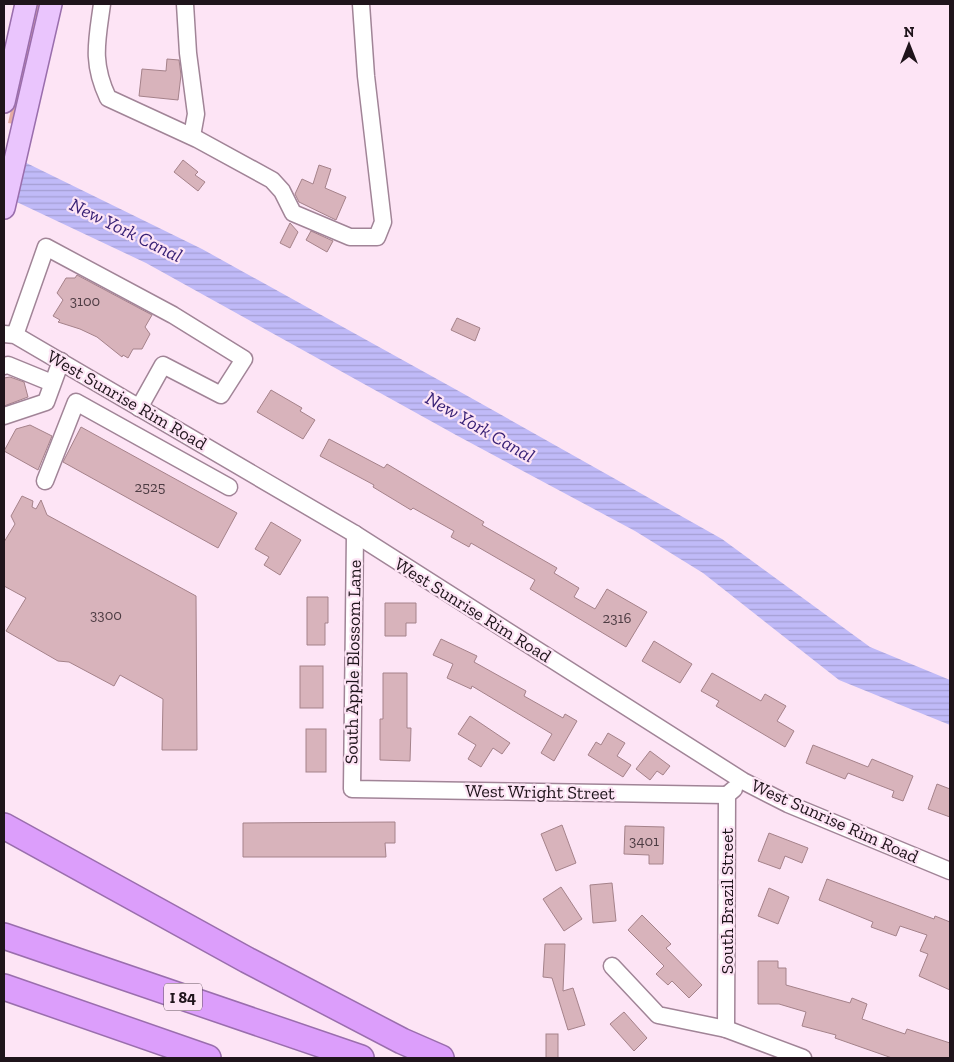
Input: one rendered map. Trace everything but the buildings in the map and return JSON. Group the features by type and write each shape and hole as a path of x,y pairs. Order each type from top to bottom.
{"highway":[{"path":"4,826 27,841 247,960 402,1041 441,1058"},
{"path":"4,834 27,841"},
{"name":"I 84","path":"4,936 362,1058"},
{"path":"4,987 208,1058"}],"main road":[{"path":"4,102 26,4"},
{"path":"5,204 51,4"}],"street":[{"path":"102,4 95,54 101,84 108,98 192,136 272,180 282,191 293,213 350,237 377,237 383,222 366,76 361,4"},
{"path":"186,4 188,53 196,114 192,136"},
{"path":"10,334 46,247 174,315 244,359 222,395 163,365 139,408"},
{"name":"West Sunrise Rim Road","path":"10,334 60,361 355,534 743,781 788,804 950,871"},
{"path":"4,416 46,402 60,361"},
{"path":"4,366 8,364 229,487"},
{"path":"45,481 76,402"},
{"path":"170,454 181,432"},
{"name":"South Apple Blossom Lane","path":"352,789 355,534"},
{"path":"727,795 743,781"},
{"name":"West Wright Street","path":"352,789 727,795"},
{"name":"South Brazil Street","path":"726,1028 727,795"},
{"path":"612,966 658,1015 726,1028 803,1058"}],"shaded area":[{"path":"35,4 42,4 14,124 8,123"}],"water":[{"name":"New York Canal","path":"4,152 202,249 722,539 870,647 950,680 950,725 839,680 703,573 635,531 456,435 146,263 4,196"}]}
